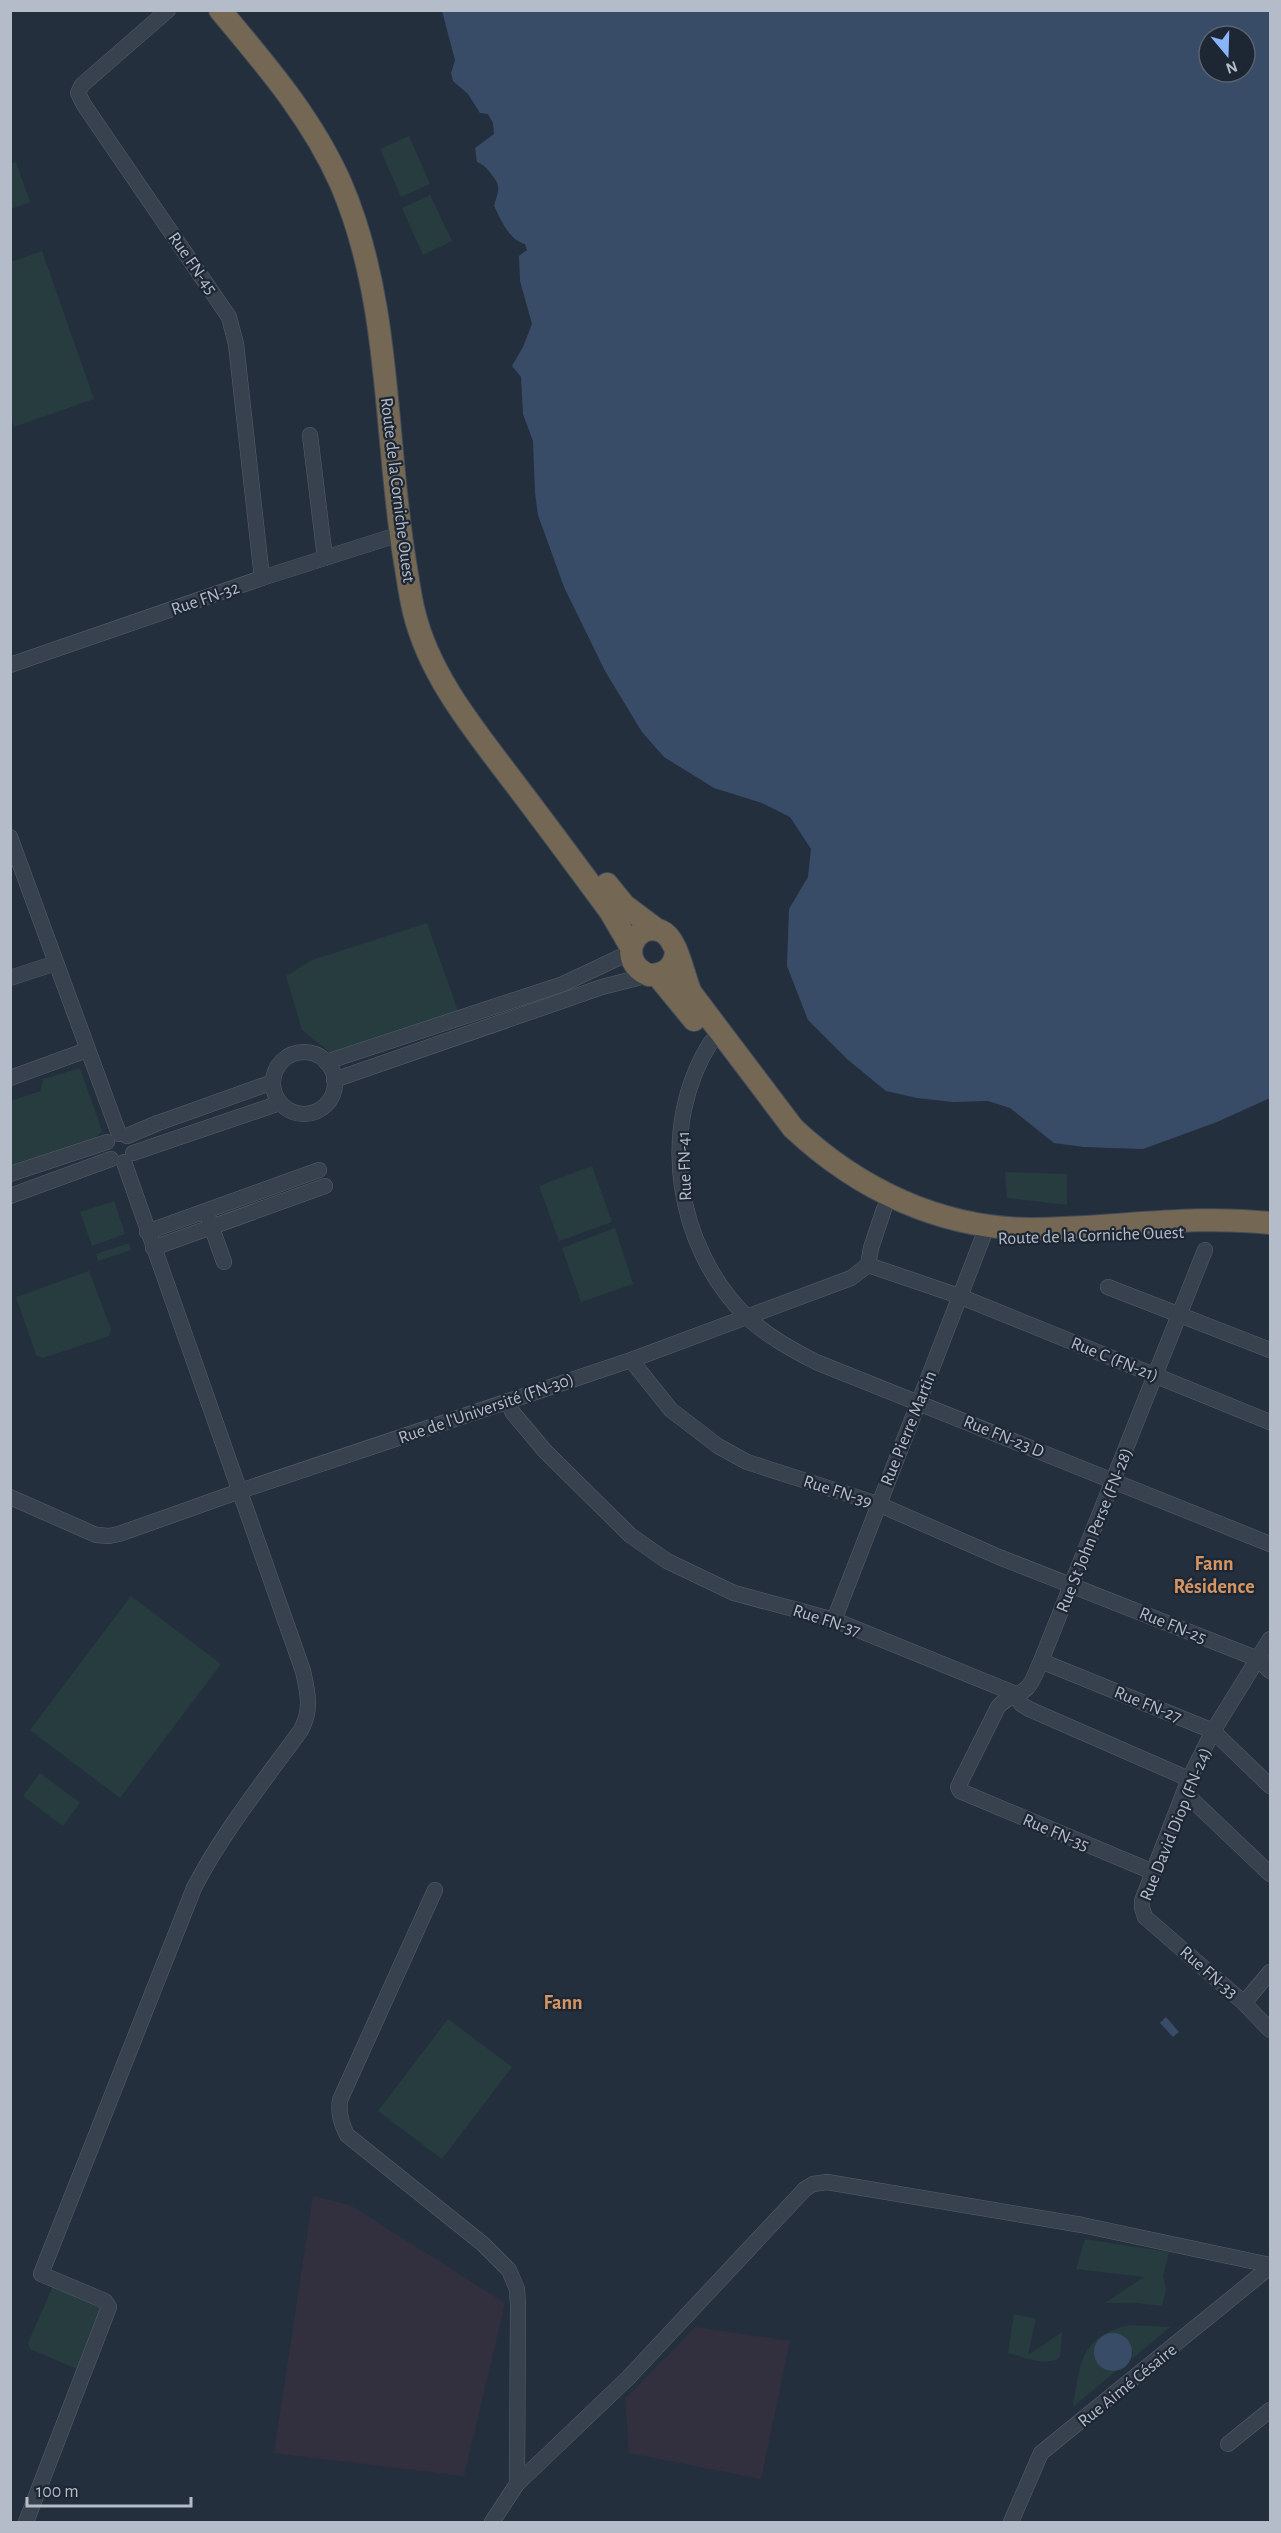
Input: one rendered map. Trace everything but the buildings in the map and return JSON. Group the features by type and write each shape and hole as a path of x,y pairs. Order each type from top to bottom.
{"highway":[{"name":"Route de la Corniche Ouest","path":"220,10 276,77 312,126 341,185 356,226 376,311 400,534 414,613 439,673 457,704 610,911 631,949"},
{"name":"Route de la Corniche Ouest","path":"237,10 286,69 315,110 352,180 369,222 384,279 393,341 418,572 425,606 440,648 452,674 485,726 613,892 624,905 656,929"},
{"path":"656,929 669,935 674,941 676,953 671,967 653,975 634,965 631,949 640,934 656,929"},
{"name":"Route de la Corniche Ouest","path":"676,953 691,993 794,1128 814,1147 853,1176 901,1201 950,1218 1005,1228 1210,1219 1270,1223"},
{"name":"Route de la Corniche Ouest","path":"653,975 711,1042 787,1137 820,1167 884,1209 940,1227 983,1237 1052,1239 1208,1231 1270,1235"}],"street":[{"name":"Rue FN-45","path":"168,10 82,85 78,93 229,317 236,344 262,578"},
{"path":"310,435 325,558"},
{"name":"Rue FN-32","path":"10,665 262,578 400,534"},
{"path":"10,837 118,1138 133,1144 123,1158"},
{"path":"326,1062 563,984 631,949"},
{"path":"10,978 56,963"},
{"path":"334,1080 602,987 653,975"},
{"name":"Rue FN-41","path":"711,1042 699,1061 690,1084 683,1114 679,1147 682,1194 694,1236 706,1262 746,1316"},
{"path":"10,1078 87,1050"},
{"path":"297,1053 313,1054 326,1062 334,1080 331,1097 319,1110 303,1114 295,1113 280,1103 273,1089 274,1074 282,1062 297,1053"},
{"path":"10,1174 273,1082"},
{"path":"10,1196 280,1103"},
{"path":"118,1138 106,1152 123,1158"},
{"path":"26,2523 109,2307 105,2301 41,2274 194,1888 206,1865 243,1809 301,1730 309,1707 303,1671 147,1232 123,1158"},
{"path":"147,1232 319,1170"},
{"path":"282,1184 287,1198"},
{"path":"153,1248 325,1186"},
{"path":"235,1200 240,1216"},
{"path":"884,1209 868,1265 959,1296"},
{"path":"206,1211 224,1262"},
{"name":"Rue Pierre Martin","path":"834,1620 983,1237"},
{"name":"Rue St John Perse (FN-28)","path":"960,1791 958,1787 998,1707 1006,1698 1029,1686 1041,1661 1205,1250"},
{"name":"Rue de l'Université (FN-30)","path":"10,1497 96,1534 109,1536 631,1360 850,1278 868,1265"},
{"path":"1108,1287 1270,1350"},
{"name":"Rue C (FN-21)","path":"959,1296 1270,1422"},
{"name":"Rue FN-23 D","path":"746,1316 768,1335 816,1362 1270,1544"},
{"name":"Rue FN-39","path":"631,1360 671,1410 718,1446 747,1462 878,1504 999,1557 1072,1584"},
{"name":"Rue FN-37","path":"507,1401 513,1413 563,1469 630,1535 667,1561 734,1593 834,1620 1016,1694 1021,1704 1029,1709 1187,1786 1270,1874"},
{"name":"Rue FN-25","path":"1072,1584 1258,1659 1270,1671"},
{"name":"Rue David Diop (FN-24)","path":"1145,1917 1142,1901 1187,1786 1213,1731 1270,1639"},
{"name":"Rue FN-27","path":"1041,1661 1213,1731 1270,1786"},
{"name":"Rue FN-35","path":"960,1791 1153,1872"},
{"path":"435,1890 340,2100 338,2110 341,2124 347,2135 483,2244 509,2270 517,2289 518,2305 517,2484"},
{"name":"Rue FN-33","path":"1145,1917 1244,2003 1270,2030"},
{"path":"1244,2003 1270,1972"},
{"path":"492,2523 517,2484 628,2378 805,2189 813,2184 827,2182 981,2206 1082,2225 1270,2266"},
{"name":"Rue Aimé Césaire","path":"1011,2523 1041,2452 1270,2266"},
{"path":"1228,2444 1270,2410"}],"shaded area":[{"path":"313,2196 350,2205 505,2303 464,2476 274,2453"},
{"path":"696,2327 790,2341 761,2479 629,2453 625,2399"}],"green space":[{"path":"409,136 430,184 401,197 380,149"},
{"path":"16,162 30,202 11,209 11,164"},
{"path":"430,195 452,241 423,255 402,208"},
{"path":"42,251 94,399 14,427 10,416 11,262"},
{"path":"427,923 459,1014 332,1054 302,1030 286,976 312,960"},
{"path":"80,1068 102,1131 95,1138 11,1167 10,1101 41,1091 43,1079"},
{"path":"592,1166 612,1222 559,1241 539,1186"},
{"path":"1005,1172 1067,1174 1067,1205 1007,1198"},
{"path":"114,1201 125,1234 92,1246 80,1212"},
{"path":"615,1228 633,1284 581,1302 562,1248"},
{"path":"129,1243 131,1250 98,1261 96,1254"},
{"path":"89,1271 111,1329 109,1336 43,1358 36,1355 16,1297"},
{"path":"131,1596 221,1664 120,1798 30,1730"},
{"path":"40,1773 80,1803 63,1826 23,1796"},
{"path":"448,2019 512,2067 442,2159 378,2111"},
{"path":"1085,2239 1169,2252 1163,2276 1166,2290 1162,2306 1105,2303 1144,2277 1076,2269"},
{"path":"53,2286 103,2304 82,2366 77,2369 30,2349 28,2343"},
{"path":"1014,2314 1036,2319 1028,2355 1062,2332 1060,2357 1055,2360 1042,2361 1008,2353"},
{"path":"1130,2325 1170,2327 1132,2359 1133,2351 1106,2370 1116,2371 1073,2407 1085,2354 1101,2336"}],"water":[{"path":"442,11 1270,11 1270,1098 1217,1122 1143,1149 1084,1147 1054,1143 1010,1108 988,1101 953,1102 917,1098 886,1091 847,1059 808,1020 787,966 789,909 808,877 811,849 790,817 762,803 714,788 664,757 642,732 605,671 564,587 538,515 533,441 523,414 521,377 512,366 532,324 520,281 519,256 527,250 525,244 514,238 503,223 494,206 497,183 486,167 477,162 475,148 494,134 493,123 488,114 480,113 468,94 453,81 451,73 455,60"},
{"path":"1166,2017 1179,2032 1173,2037 1160,2023"},
{"path":"1113,2333 1127,2338 1132,2352 1127,2366 1113,2371 1099,2366 1094,2352 1099,2338"}],"district":[{"name":"Fann Résidence","path":"1214,1574"},
{"name":"Fann","path":"563,2002"}]}
